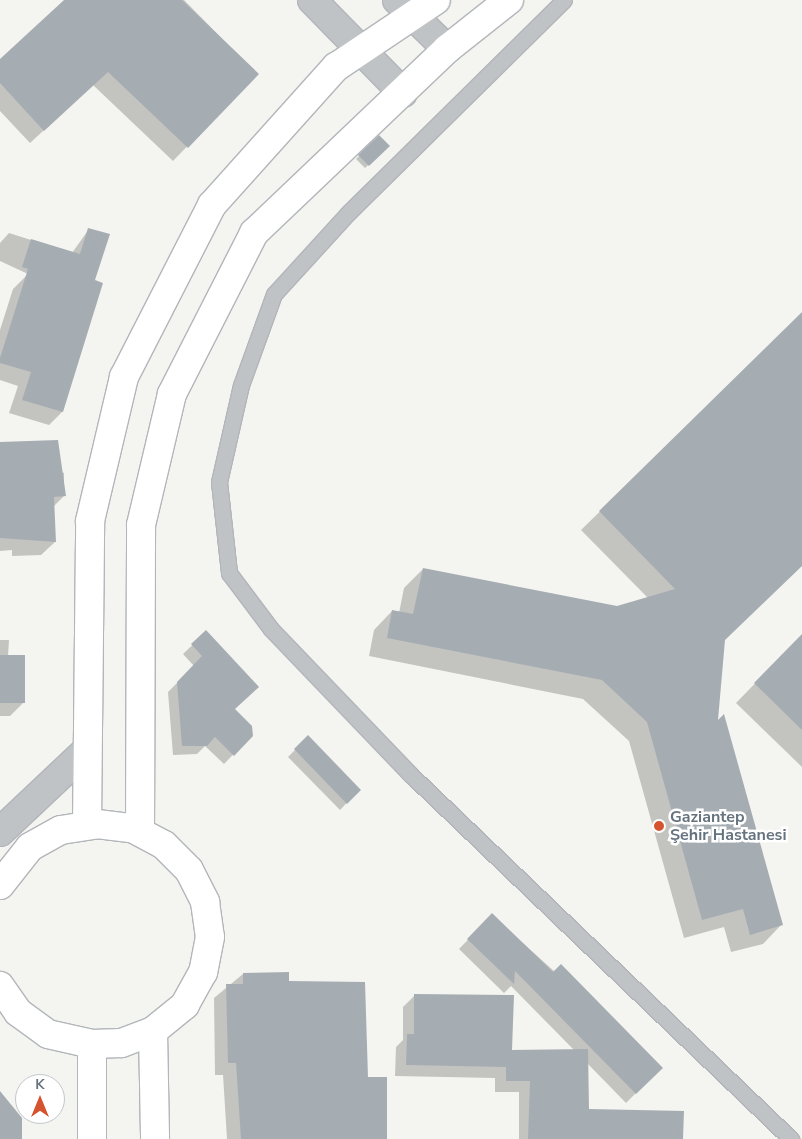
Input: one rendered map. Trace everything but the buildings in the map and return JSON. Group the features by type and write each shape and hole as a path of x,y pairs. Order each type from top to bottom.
{"street":[{"path":"312,0 403,93"},
{"path":"87,825 85,752 90,521 124,377 212,205 336,67 361,49 404,7 436,0"},
{"path":"140,832 141,525 172,394 254,233 447,49 509,0"},
{"path":"404,7 447,49"},
{"path":"0,832 85,752"},
{"path":"0,986 18,1012 48,1034 92,1044 121,1043 153,1031 185,1005 203,972 210,937 205,902 189,870 164,845 140,832 87,825 61,830 30,847 2,877"},
{"path":"153,1031 155,1139"},
{"path":"92,1044 92,1139"}],"lane":[{"path":"564,0 349,212 274,294 241,385 219,482 229,573 271,629 410,774 791,1139"}],"place":[{"name":"Gaziantep Şehir Hastanesi","path":"659,826"}]}
